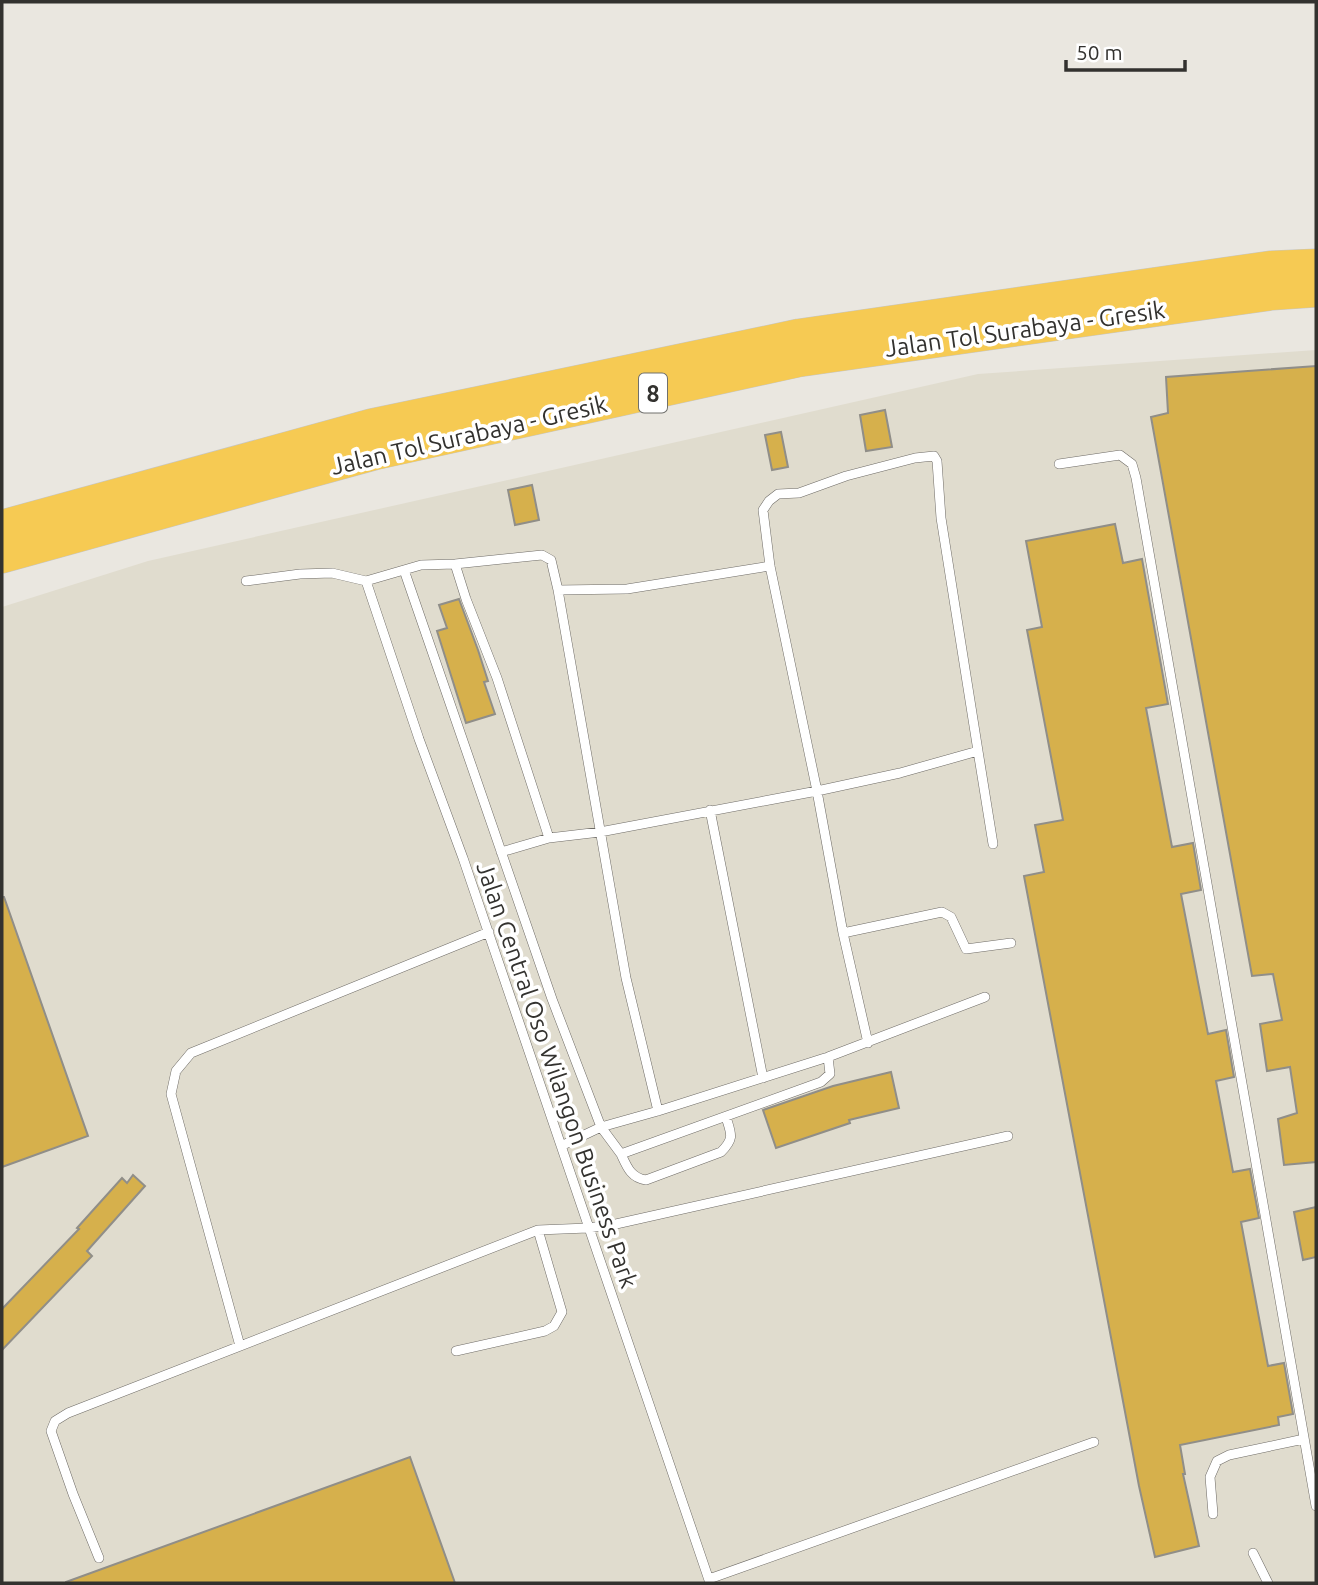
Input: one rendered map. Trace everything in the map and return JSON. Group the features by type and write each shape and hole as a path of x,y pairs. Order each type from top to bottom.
{"highway":[{"name":"Jalan Tol Surabaya - Gresik","path":"2,526 371,425 799,335 1270,267 1316,265"},
{"name":"Jalan Tol Surabaya - Gresik","path":"2,557 374,454 797,361 1272,294 1316,291"}],"lane":[{"path":"1059,464 1120,455 1132,464 1136,478 1316,1506"},
{"path":"867,1043 770,566 763,510 778,494 799,493 846,475 915,457 934,456 937,461 941,518 993,844"},
{"path":"246,581 332,573 366,581 421,565 542,555 551,561 626,978 658,1111"},
{"path":"456,564 466,599 497,678 549,838"},
{"path":"558,590 627,589 770,566"},
{"path":"404,570 552,999 601,1127 621,1154 629,1172 646,1180 721,1152 732,1138 726,1117"},
{"name":"Jalan Central Oso Wilangon Business Park","path":"366,581 419,739 489,932 710,1581"},
{"path":"501,852 549,838 600,832 817,791 900,773 978,751"},
{"path":"710,810 763,1079"},
{"path":"843,933 942,912 951,917 966,949 1011,943"},
{"path":"240,1346 171,1094 176,1071 191,1053 489,932"},
{"path":"561,1146 601,1127 828,1057 985,997"},
{"path":"621,1154 821,1082 830,1074 828,1057"},
{"path":"99,1558 51,1432 55,1421 68,1413 538,1230 589,1228 1008,1136"},
{"path":"456,1351 545,1331 554,1326 562,1312 538,1230"},
{"path":"1213,1514 1210,1477 1217,1461 1229,1455 1304,1438"},
{"path":"710,1581 1094,1442"},
{"path":"1253,1553 1268,1583"}],"shaded area":[{"path":"1316,350 1316,1583 2,1583 2,607 148,561 978,374"}],"building":[{"path":"1316,366 1316,1162 1284,1165 1278,1119 1297,1113 1290,1067 1267,1071 1260,1024 1282,1020 1273,974 1252,976 1151,417 1168,413 1166,377"},
{"path":"885,410 892,447 866,451 860,415"},
{"path":"781,432 788,467 772,470 765,435"},
{"path":"532,485 539,520 515,525 508,490"},
{"path":"1115,524 1123,563 1142,559 1168,704 1146,708 1172,847 1193,843 1201,890 1181,894 1208,1034 1226,1030 1234,1077 1216,1081 1233,1172 1250,1169 1259,1218 1241,1222 1268,1366 1284,1363 1293,1414 1278,1417 1279,1425 1180,1445 1183,1474 1199,1546 1155,1557 1139,1486 1024,876 1044,872 1035,825 1063,820 1027,630 1042,627 1026,541"},
{"path":"459,599 488,681 484,682 495,714 466,723 437,631 447,628 439,605"},
{"path":"2,897 88,1136 2,1167"},
{"path":"891,1072 899,1108 849,1120 850,1123 776,1148 763,1110 833,1086"},
{"path":"133,1175 145,1186 87,1251 92,1256 2,1350 2,1309 79,1229 77,1228 122,1178 127,1183"},
{"path":"1316,1207 1316,1257 1303,1260 1294,1212"},
{"path":"410,1457 455,1583 66,1583 66,1582"}]}
